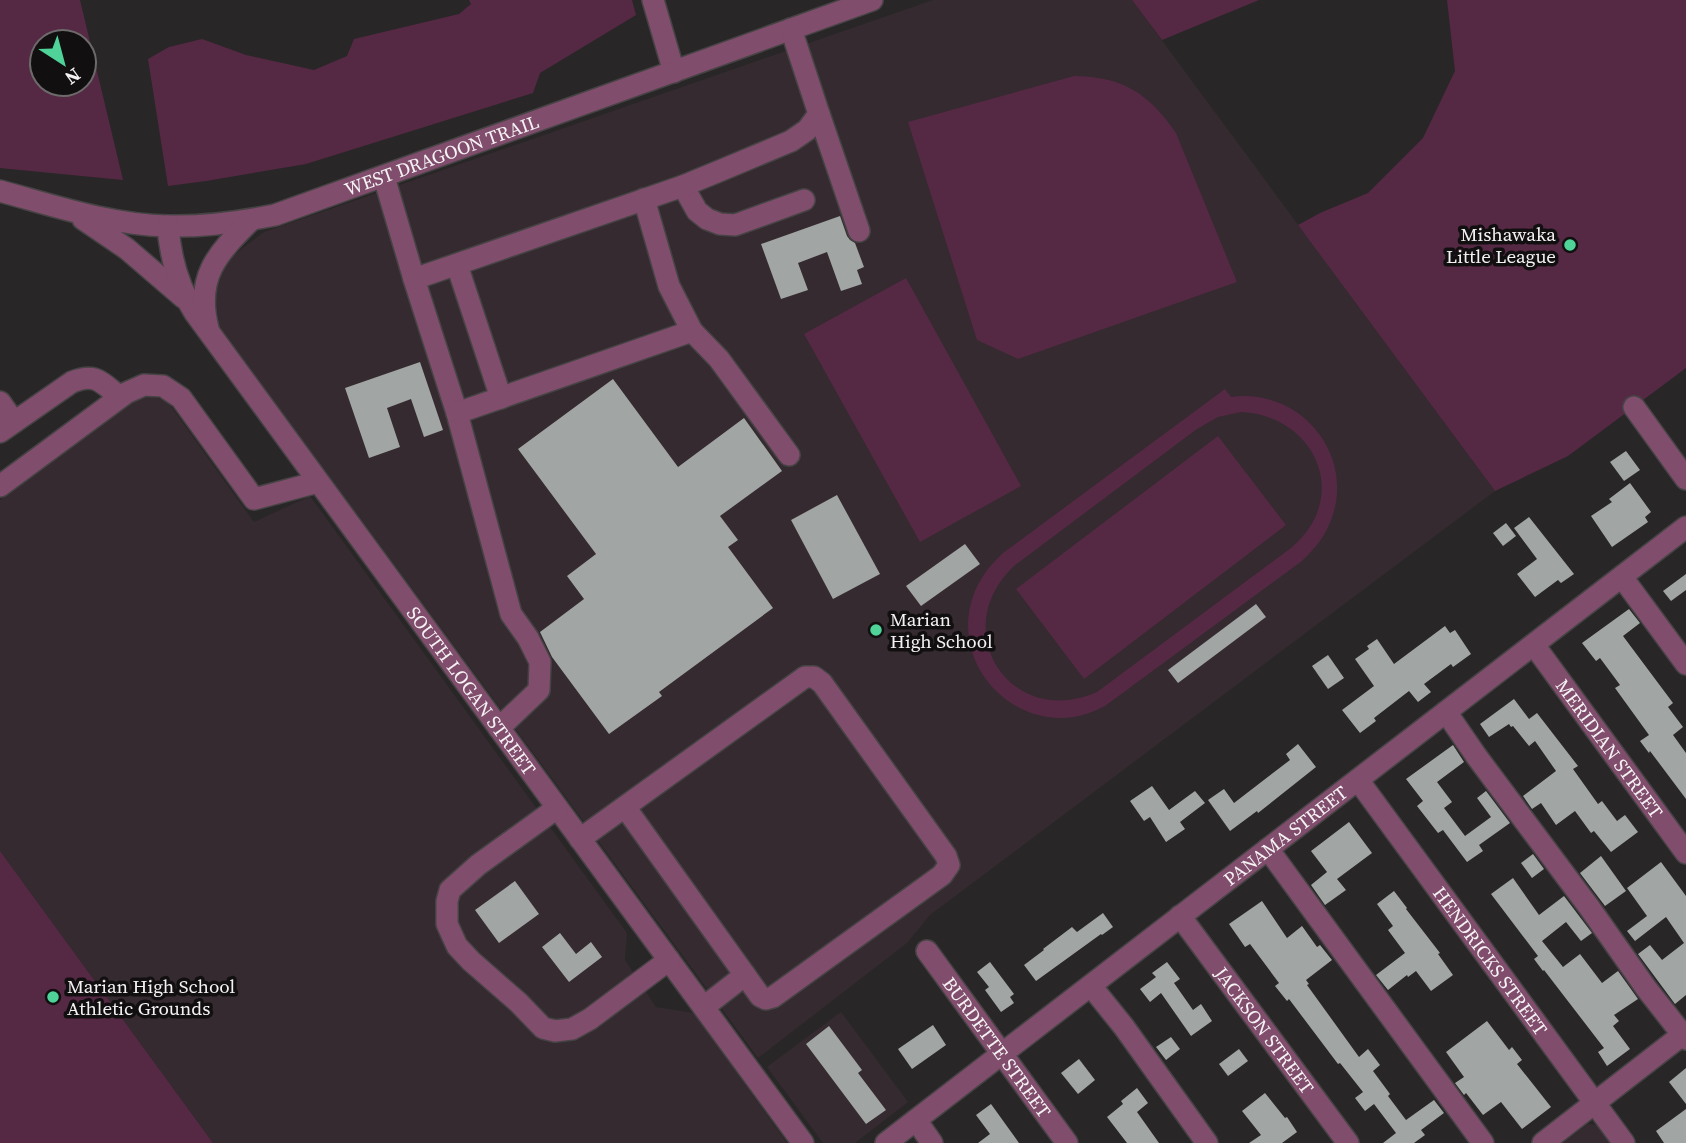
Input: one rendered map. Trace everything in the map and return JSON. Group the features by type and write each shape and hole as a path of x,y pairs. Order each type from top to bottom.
{"street":[{"path":"653,0 674,72"},
{"name":"WEST DRAGOON TRAIL","path":"0,191 105,219 168,226 213,225 275,215 872,0"},
{"path":"791,29 859,231"},
{"path":"414,279 683,186 791,141 807,130 819,114"},
{"path":"384,177 457,413 511,614 528,638 540,662 539,690 499,727"},
{"path":"683,186 697,211 720,224 735,225 804,200"},
{"path":"644,199 669,286 692,331 719,359 789,455"},
{"path":"69,210 127,249 186,300"},
{"path":"209,333 203,309 209,274 218,256 251,220"},
{"name":"SOUTH LOGAN STREET","path":"168,226 173,257 186,300 803,1143"},
{"path":"457,265 501,398"},
{"path":"457,413 692,331"},
{"path":"0,402 7,427 83,377 96,379 120,397"},
{"path":"0,486 120,397 144,385 163,386 181,398 254,499 318,482"},
{"path":"1634,407 1686,479"},
{"name":"PANAMA STREET","path":"886,1143 1686,527"},
{"path":"1622,577 1686,664"},
{"name":"MERIDIAN STREET","path":"1534,645 1686,853"},
{"path":"580,839 805,677 814,677 822,683 946,856 948,864 942,874 773,997 766,999 760,996 625,807"},
{"path":"1446,712 1646,988 1685,1035 1543,1143"},
{"name":"HENDRICKS STREET","path":"1358,780 1624,1143"},
{"path":"557,808 478,865 450,890 447,925 457,947 543,1028 555,1031 572,1029 590,1019 669,960"},
{"path":"1268,849 1483,1143"},
{"name":"JACKSON STREET","path":"1180,916 1348,1143"},
{"name":"BURDETTE STREET","path":"928,951 1067,1143"},
{"path":"704,1007 745,975"},
{"path":"1091,986 1124,1027 1207,1143"},
{"path":"916,1120 932,1143"}],"shaded area":[{"path":"0,0 80,0 87,28 28,28 28,98 98,98 98,75 123,180 0,168"},
{"path":"469,0 632,0 636,15 540,73 533,93 306,164 168,186 148,59 169,47 202,39 246,55 314,70 347,56 354,39 459,14 471,4"},
{"name":"Marian High School","path":"933,0 1132,0 1495,491 930,915 907,943 758,1058 220,328 215,294 227,260 264,232"},
{"path":"1132,0 1259,0 1162,40"},
{"name":"Mishawaka Little League","path":"1447,0 1686,0 1686,368 1568,456 1495,491 1298,225 1368,193 1423,138 1455,71"},
{"path":"1074,76 1121,84 1145,98 1166,119 1176,133 1237,282 1018,359 977,340 908,122"},
{"path":"906,278 1021,486 920,542 804,334"},
{"path":"1225,389 1231,397 1257,397 1281,404 1302,416 1319,434 1331,454 1337,477 1336,502 1326,532 1302,561 1105,706 1086,714 1051,717 1030,712 1010,702 994,689 981,671 972,652 968,630 970,607 982,577 1003,553","holes":["1241,412 1261,415 1295,432 1308,446 1317,462 1321,498 1315,518 1301,538 1097,692 1066,700 1038,697 1015,686 998,668 988,644 986,618 995,592 1014,566 1197,429 1218,417"]},
{"path":"152,396 168,402 254,522 310,496 627,933 625,960 656,1007 694,1013 787,1143 213,1143 0,851 0,500 138,398"},
{"path":"1218,436 1286,525 1084,679 1016,589"},
{"name":"Marian High School Athletic Grounds","path":"0,851 213,1143 0,1143"},
{"path":"841,1012 908,1102 855,1143 823,1143 767,1067"},
{"path":"1588,1124 1601,1128 1612,1143 1563,1143"}],"building":[{"path":"840,216 847,236 855,243 864,267 857,270 862,284 841,291 827,252 798,263 808,290 781,299 761,244"},
{"path":"420,362 443,430 424,437 411,399 387,408 400,447 369,458 345,388"},
{"path":"613,379 678,467 744,418 782,471 720,516 738,540 728,547 773,608 659,692 662,696 609,734 552,657 540,632 584,599 567,576 596,554 518,449"},
{"path":"1626,451 1640,470 1624,481 1610,462"},
{"path":"1630,483 1651,512 1645,517 1648,522 1612,547 1591,516 1612,502 1609,499"},
{"path":"837,495 880,574 833,599 791,520"},
{"path":"1529,517 1574,574 1561,583 1558,580 1535,597 1517,574 1537,559 1514,528"},
{"path":"1506,523 1516,536 1503,546 1493,533"},
{"path":"965,544 980,564 921,606 906,586"},
{"path":"1686,574 1686,590 1671,601 1663,591"},
{"path":"1256,604 1266,617 1178,683 1168,670"},
{"path":"1629,609 1640,623 1623,636 1673,703 1668,707 1683,727 1673,735 1686,753 1686,799 1640,741 1649,735 1615,688 1620,685 1600,658 1596,661 1582,643"},
{"path":"1445,626 1450,633 1455,630 1471,654 1453,667 1451,664 1424,684 1431,692 1418,702 1409,691 1374,718 1376,721 1360,733 1342,710 1374,686 1355,659 1377,639 1394,664"},
{"path":"1328,655 1344,678 1328,689 1312,666"},
{"path":"1514,699 1529,719 1537,713 1578,766 1573,769 1598,804 1602,801 1617,821 1625,815 1638,832 1611,852 1594,831 1591,833 1575,811 1556,825 1541,803 1532,809 1523,796 1556,771 1535,741 1529,746 1513,726 1509,724 1489,737 1480,724"},
{"path":"1298,744 1316,767 1258,813 1257,811 1230,831 1208,800 1224,789 1234,803 1290,760 1286,754"},
{"path":"1453,745 1464,762 1437,782 1452,802 1444,808 1465,836 1491,817 1477,798 1486,791 1510,823 1479,845 1483,851 1467,862 1443,830 1438,833 1417,806 1423,801 1406,779"},
{"path":"1152,786 1169,810 1195,791 1205,803 1180,822 1185,829 1166,842 1150,817 1144,821 1130,801"},
{"path":"1349,822 1372,853 1337,879 1346,890 1325,905 1311,885 1327,872 1311,851"},
{"path":"1533,854 1544,869 1532,878 1521,863"},
{"path":"1601,856 1626,891 1605,906 1580,873"},
{"path":"1661,862 1686,896 1686,995 1675,1004 1638,954 1650,945 1662,960 1684,943 1666,917 1635,941 1627,931 1647,916 1627,888"},
{"path":"1513,878 1539,915 1564,896 1592,933 1581,941 1566,922 1542,941 1563,967 1580,954 1602,983 1618,971 1638,999 1614,1015 1619,1021 1613,1026 1630,1049 1607,1066 1598,1052 1604,1048 1534,959 1538,956 1491,894"},
{"path":"515,881 539,914 499,943 475,910"},
{"path":"1394,891 1453,975 1431,991 1416,971 1388,990 1376,975 1405,953 1388,930 1393,926 1377,904"},
{"path":"1262,901 1287,938 1302,926 1317,947 1320,945 1332,960 1306,980 1309,984 1307,985 1359,1057 1368,1049 1380,1065 1373,1071 1406,1120 1434,1100 1444,1113 1421,1130 1425,1135 1414,1143 1383,1143 1396,1133 1374,1104 1365,1111 1355,1098 1363,1092 1340,1063 1338,1064 1289,999 1287,1001 1275,986 1279,983 1250,944 1245,947 1229,924"},
{"path":"1103,913 1113,927 1036,981 1024,965 1072,927 1077,932"},
{"path":"560,933 576,954 591,942 602,957 569,982 542,947"},
{"path":"990,962 1014,994 1010,997 1014,1003 1001,1012 985,990 989,987 977,972"},
{"path":"1167,962 1180,979 1174,983 1193,1010 1201,1004 1212,1021 1191,1036 1161,993 1150,1002 1140,989 1156,977 1152,973"},
{"path":"1487,1021 1509,1050 1512,1047 1522,1060 1517,1064 1551,1107 1522,1129 1501,1102 1483,1115 1455,1083 1464,1077 1446,1052"},
{"path":"933,1025 946,1045 912,1069 898,1049"},
{"path":"829,1026 862,1070 858,1073 886,1110 866,1124 806,1044"},
{"path":"1171,1037 1180,1049 1166,1060 1156,1047"},
{"path":"1239,1049 1248,1061 1228,1076 1219,1064"},
{"path":"1079,1059 1095,1080 1078,1094 1061,1073"},
{"path":"1686,1068 1686,1104 1669,1082"},
{"path":"1137,1088 1148,1103 1137,1112 1159,1143 1127,1143 1107,1117"},
{"path":"1265,1093 1297,1132 1282,1143 1249,1143 1261,1135 1242,1111"},
{"path":"991,1104 1019,1143 978,1143 990,1134 976,1115"},
{"path":"1686,1109 1686,1143 1664,1143 1656,1131"}],"place":[{"name":"Mishawaka Little League","path":"1570,245"},
{"name":"Marian High School","path":"876,630"},
{"name":"Marian High School Athletic Grounds","path":"53,997"}]}
